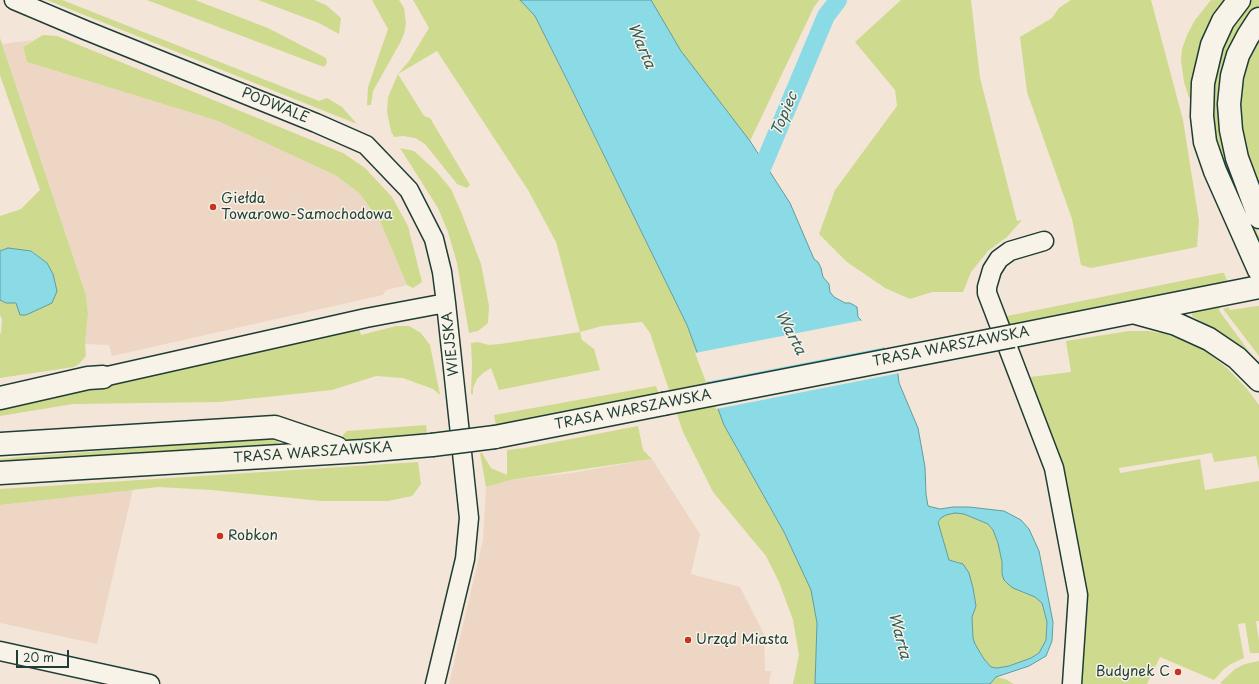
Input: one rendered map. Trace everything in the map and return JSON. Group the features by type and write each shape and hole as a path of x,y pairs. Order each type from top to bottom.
{"main road":[{"path":"1239,0 1223,22 1212,45 1202,93 1202,123 1205,142 1215,171 1259,270"},
{"path":"1259,19 1238,55 1230,87 1229,112 1231,130 1239,163 1259,217"},
{"name":"TRASA WARSZAWSKA","path":"0,473 346,452 432,445 495,436 1259,287"},
{"path":"1129,312 1167,321 1201,335 1237,358 1259,380"},
{"path":"0,398 88,378 103,377"},
{"name":"TRASA WARSZAWSKA","path":"0,444 275,427 346,452"}],"street":[{"name":"PODWALE","path":"14,0 316,123 366,145 409,190 434,239 442,272 446,302"},
{"path":"1044,241 1010,251 999,259 992,270 987,287 987,293 1054,468 1078,595 1072,684"},
{"name":"WIEJSKA","path":"103,377 366,318 446,302 469,518 465,559 435,684"},
{"path":"0,651 150,684"}],"shaded area":[{"name":"Giełda Towarowo-Samochodowa","path":"33,40 23,47 27,62 218,121 335,175 359,193 380,221 407,285 386,290 383,295 112,356 109,345 85,344 88,314 86,295 2,44"},
{"path":"652,459 700,534 691,574 740,587 764,634 765,671 771,671 769,684 449,684 483,540 486,487 510,480 571,473"},
{"path":"133,489 97,644 0,623 0,505"}],"green space":[{"path":"47,0 62,0 319,101 327,98 342,107 357,124"},
{"path":"147,0 195,0 268,28 326,58 327,63 324,67"},
{"path":"258,0 314,0 326,5 341,18 339,34 319,23"},
{"path":"372,0 399,0 404,8 406,23 404,34 400,43 373,91 371,105 367,105 368,87 388,29"},
{"path":"413,0 520,0 535,16 687,325 724,425 784,532 811,590 817,623 815,684 793,684 799,655 793,620 779,582 766,556 713,492 683,432 650,333 642,322 602,326 580,332 556,242 528,190 437,51 398,74 409,61 429,28"},
{"path":"651,0 819,0 814,7 750,141 681,51"},
{"path":"901,0 971,0 980,78 1017,221 1022,220 1007,237 988,251 971,272 963,292 932,292 910,299 885,288 847,262 819,234 835,190 897,106 895,90 855,42"},
{"path":"1071,0 1151,0 1183,120 1199,221 1197,247 1091,268 1081,265 1072,219 1027,92 1020,37 1052,18 1059,8"},
{"path":"1211,0 1229,0 1192,100 1189,98 1184,82 1181,60 1182,49 1195,20"},
{"path":"1252,0 1259,0 1259,7 1244,25 1232,171 1259,236 1259,242 1255,242 1214,144 1210,111 1217,56 1236,19"},
{"path":"43,35 57,36 343,153 365,168 392,197 408,226 422,282 413,288 407,285 380,221 359,193 335,175 218,121 27,62 23,47"},
{"path":"0,38 86,295 88,314 85,344 86,356 79,364 74,367 0,378 0,332 1,334 2,319 0,315 0,300 6,303 16,303 53,274 47,263 32,251 8,248 0,251 0,216 21,209 40,190 0,75"},
{"path":"1259,40 1259,194 1245,143 1242,125 1241,99 1246,69 1252,52"},
{"path":"398,74 424,116 430,118 470,185 467,188 457,184 425,144 415,138 403,136 394,137 391,131 387,112 388,97"},
{"path":"400,148 414,151 436,171 451,189 462,214 481,264 489,306 488,323 478,331 469,333 457,263 448,232 438,208"},
{"path":"1224,273 1228,283 1009,328 1007,322 1007,316"},
{"path":"1222,304 1219,309 1220,312 1259,365 1214,329 1192,316 1192,310"},
{"path":"1259,306 1259,356 1223,309 1228,307 1230,310"},
{"path":"396,326 409,326 421,333 430,345 440,395 433,389 403,378 376,376 332,390 219,402 73,404 0,416 0,407 76,387 122,382 359,328 361,335"},
{"path":"1129,331 1149,331 1165,334 1188,342 1205,351 1227,368 1247,389 1259,405 1259,470 1256,456 1214,462 1212,453 1119,468 1120,473 1200,459 1205,490 1259,481 1259,621 1256,621 1259,653 1250,653 1245,623 1238,624 1244,658 1224,669 1214,680 1160,657 1147,684 1066,684 1072,590 1046,465 1014,379 1071,372 1066,341"},
{"path":"580,332 582,340 594,349 600,370 499,390 491,368 477,379 473,388 473,394 471,394 471,343 478,342 489,345 500,344"},
{"path":"656,386 659,394 496,426 494,415"},
{"path":"426,425 427,435 348,442 343,439 343,435 347,431"},
{"path":"638,426 643,450 652,459 510,480 486,487 480,453 482,453 491,468 507,475 507,450"},
{"path":"274,438 279,440 273,448 0,464 0,459 20,457"},
{"path":"418,462 421,484 412,496 388,501 321,501 211,490 158,487 0,505 0,489"},
{"path":"955,513 964,514 988,524 993,530 998,543 1002,562 1002,574 1020,591 1035,597 1042,603 1047,622 1046,640 1039,653 1031,658 1009,666 997,668 991,667 975,644 973,638 972,617 976,606 973,588 959,562 949,560 938,522 946,515"},
{"path":"1259,661 1259,684 1220,683 1235,669 1245,664"},
{"path":"996,677 1005,679 1014,684 990,684"}],"water":[{"name":"Warta","path":"520,0 651,0 681,51 750,141 790,203 814,259 818,262 823,277 829,284 830,292 834,297 857,307 858,317 878,337 898,374 899,383 918,428 925,467 928,506 940,509 969,507 1004,511 1021,520 1029,529 1039,551 1053,622 1052,641 1046,656 1029,666 996,677 990,684 815,684 817,623 811,590 784,532 724,425 687,325 535,16","holes":["955,513 964,514 988,524 993,530 998,543 1004,580 1013,588 1035,597 1042,603 1047,622 1046,640 1039,653 1031,658 1009,666 997,668 991,667 975,644 973,638 972,617 976,606 969,573 963,564 949,560 938,522 946,515"]},
{"path":"8,248 31,251 47,263 53,274 57,291 52,303 26,315 20,315 16,303 6,303 0,300 0,251"}],"pier":[{"path":"864,320 880,335 886,347 706,382 695,353"},
{"path":"887,349 900,373 716,409 707,385"}],"waterway":[{"name":"Topiec","path":"755,185 826,16 838,0"}],"place":[{"name":"Giełda Towarowo-Samochodowa","path":"213,207"},
{"name":"Robkon","path":"220,536"},
{"name":"Urząd Miasta","path":"688,640"},
{"name":"Budynek C","path":"1178,672"}]}
